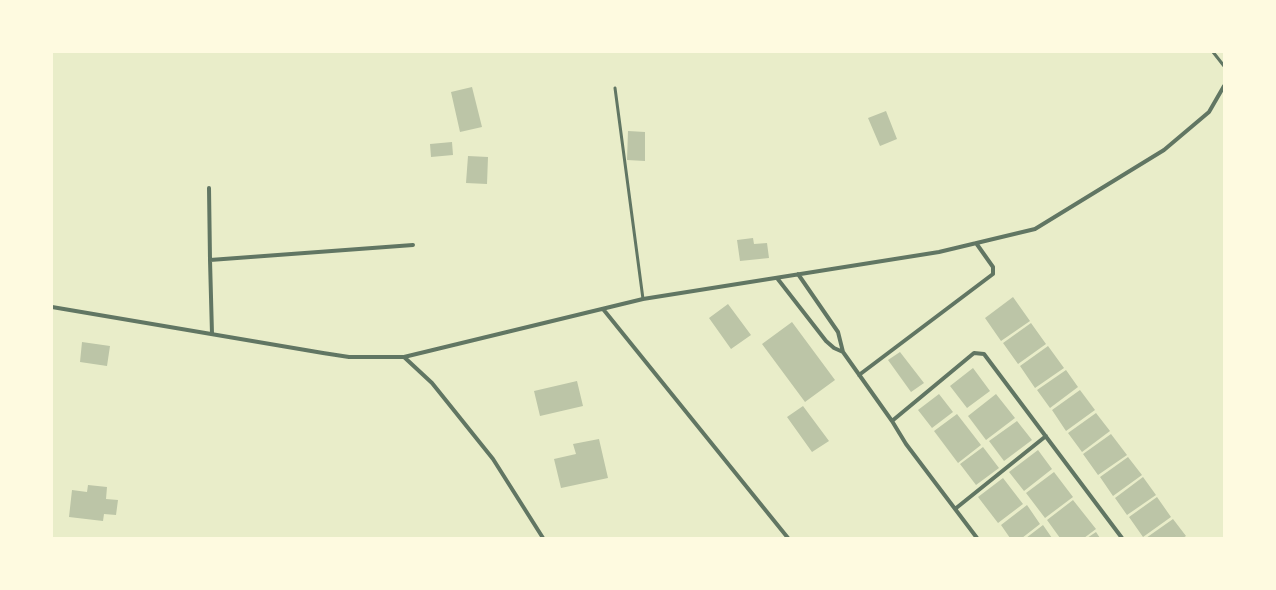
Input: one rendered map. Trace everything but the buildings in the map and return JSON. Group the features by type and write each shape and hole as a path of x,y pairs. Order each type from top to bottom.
{"street":[{"path":"52,307 349,357 404,357 642,299 939,252 1035,229 1164,150 1209,112 1224,86"},
{"path":"208,188 212,334"},
{"path":"859,375 993,274 993,267 976,243"},
{"path":"210,260 413,245"},
{"path":"798,274 838,332 843,352 892,421 906,444 956,509 975,538"},
{"path":"776,278 826,341 843,352"},
{"path":"603,309 788,538"},
{"path":"892,421 974,353 984,354 989,358 1122,538"},
{"path":"404,357 432,383 493,459 544,538"},
{"path":"956,509 1046,436"}],"lane":[{"path":"1213,52 1224,66"},
{"path":"615,88 642,299"}]}
